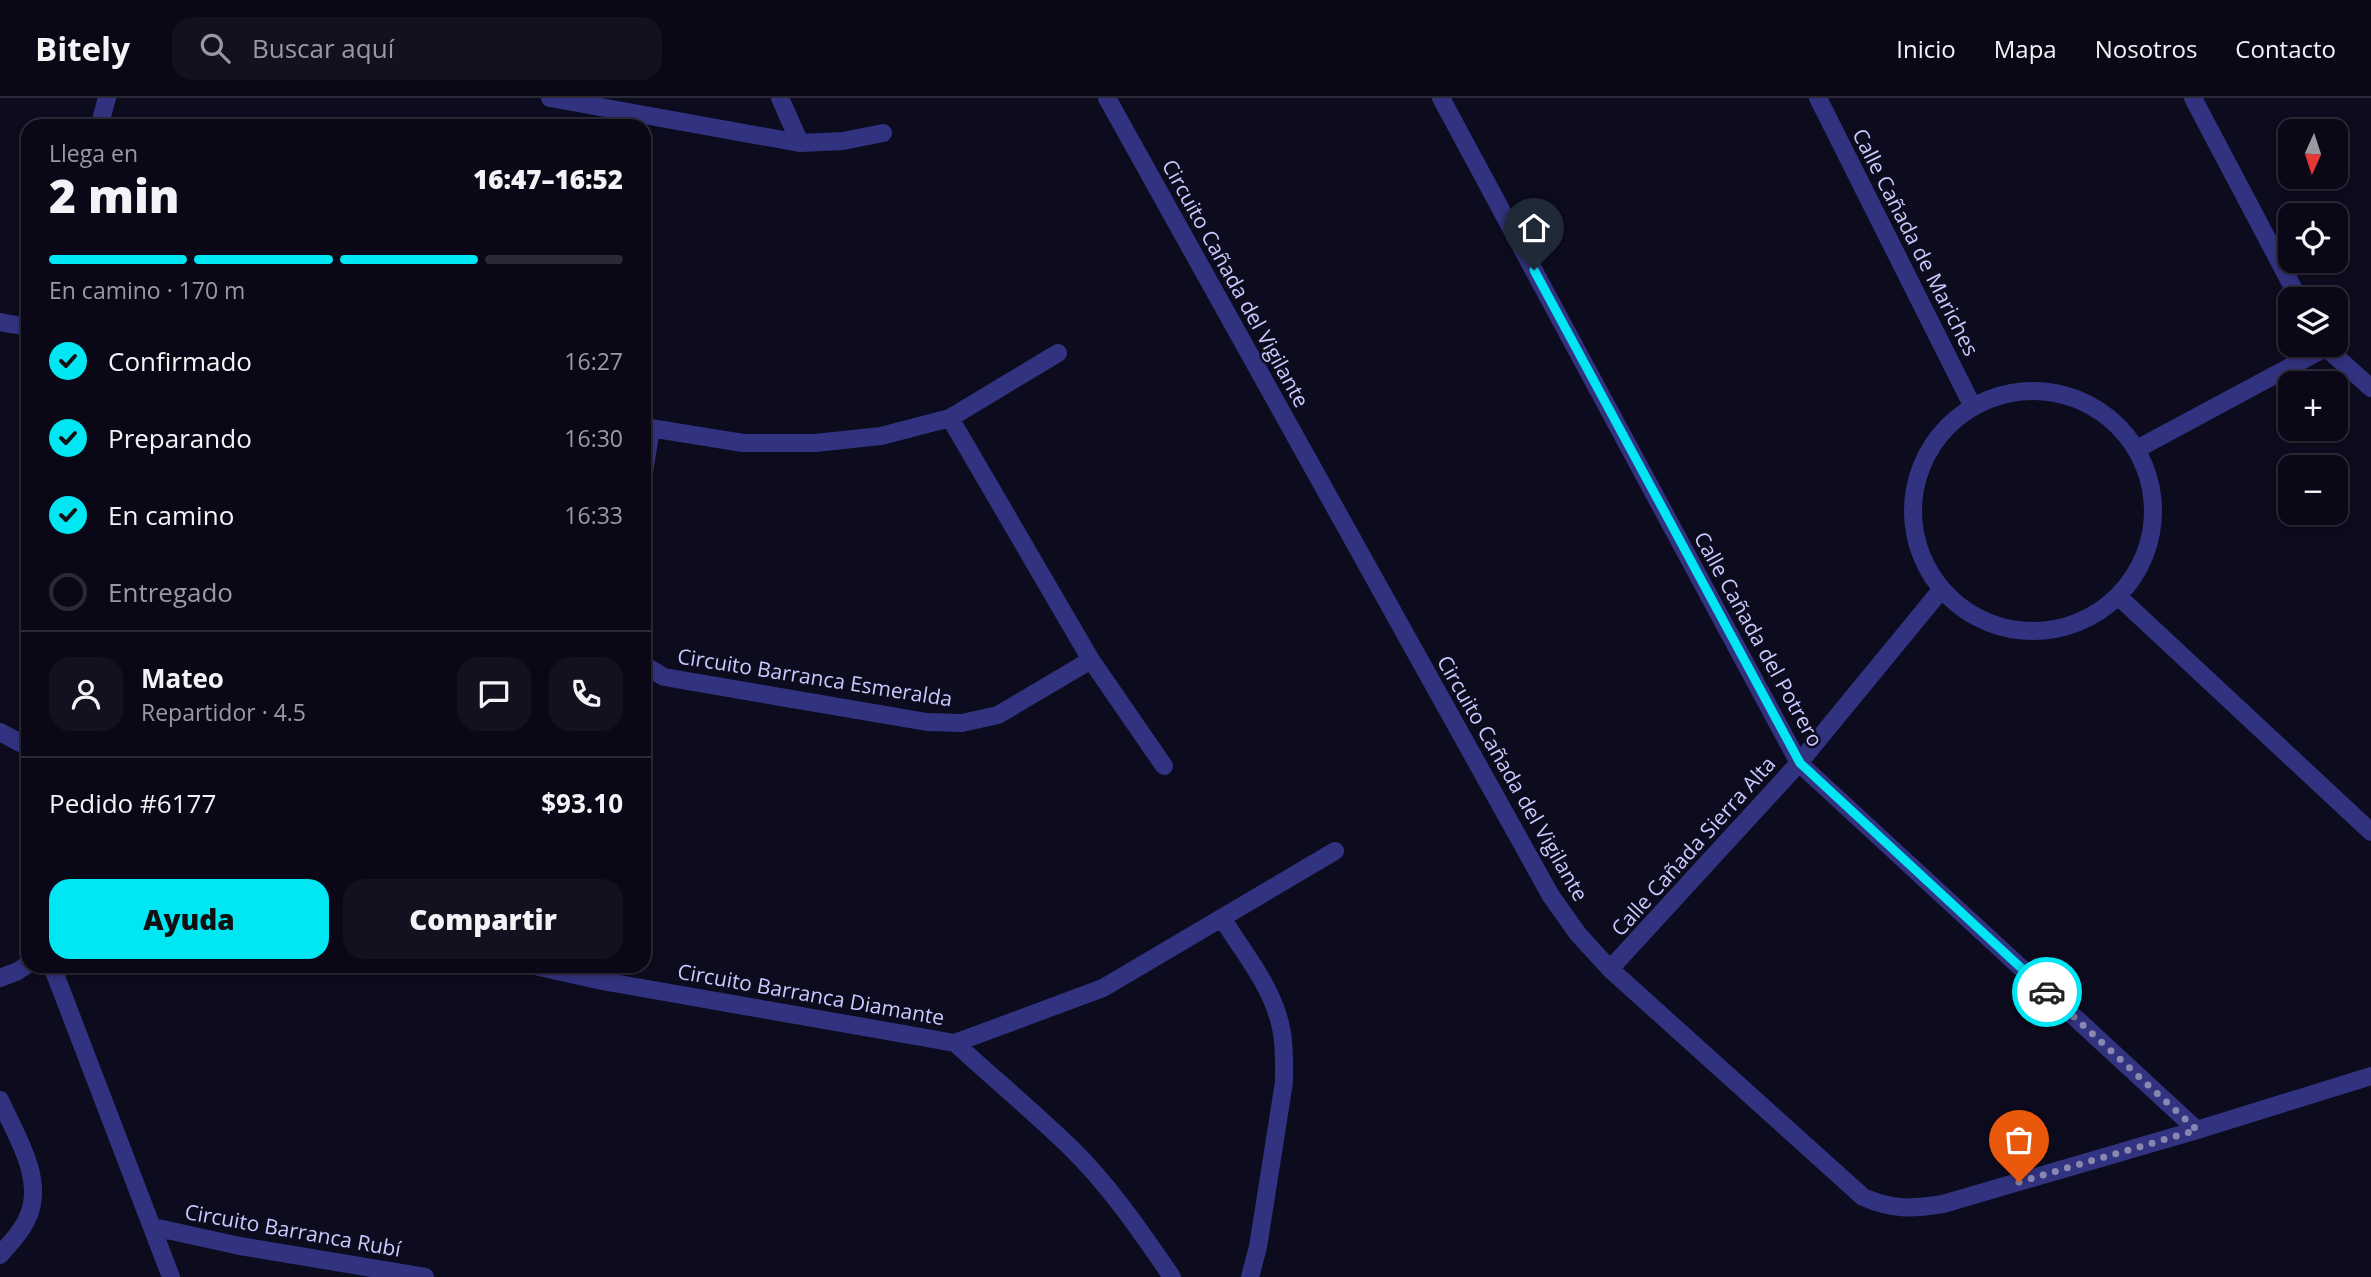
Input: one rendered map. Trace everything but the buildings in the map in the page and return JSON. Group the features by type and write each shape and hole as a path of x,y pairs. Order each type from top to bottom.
{"street":[{"path":"102,116 107,98"},
{"path":"550,98 800,143 843,141 883,133"},
{"path":"780,98 800,143"},
{"name":"Circuito Cañada del Vigilante","path":"1107,98 1551,896 1577,934 1611,970 1863,1197 1886,1207 1914,1209 1943,1204 2371,1076"},
{"name":"Calle Cañada del Potrero","path":"1441,98 1800,763 2197,1130"},
{"name":"Calle Cañada de Mariches","path":"1818,98 1973,407"},
{"path":"2193,98 2293,287"},
{"path":"0,322 21,326"},
{"path":"651,429 743,443 815,443 881,436 950,418 1058,353"},
{"path":"2137,449 2304,357"},
{"path":"2337,357 2371,387"},
{"path":"2045,391 2081,400 2113,421 2137,449 2152,486 2154,526 2142,564 2119,597 2086,619 2049,631 2022,630 2009,629 1972,615 1941,590 1923,560 1913,526 1914,491 1925,457 1945,428 1973,407 2008,393 2045,391"},
{"path":"950,418 1091,660 1164,766"},
{"name":"Calle Cañada Sierra Alta","path":"1611,970 1800,763 1941,590"},
{"path":"2119,597 2371,832"},
{"name":"Circuito Barranca Esmeralda","path":"651,669 664,677 927,722 962,723 998,715 1091,660"},
{"path":"0,732 21,743"},
{"name":"Circuito Barranca Diamante","path":"566,973 955,1043 1102,988 1335,851"},
{"path":"1222,918 1269,992 1281,1027 1284,1057 1282,1096 1258,1247 1250,1277"},
{"path":"0,978 21,969"},
{"path":"55,973 172,1277"},
{"name":"Circuito Barranca Diamante","path":"955,1043 1071,1147 1116,1198 1172,1277"},
{"path":"0,1100 32,1173 33,1197 27,1219 0,1255"},
{"name":"Circuito Barranca Rubí","path":"153,1227 240,1246 425,1277"}],"way so far":[{"path":"2019,1182 2197,1130 2047,992"}],"route":[{"path":"1534,270 1800,763 2047,992"}]}
